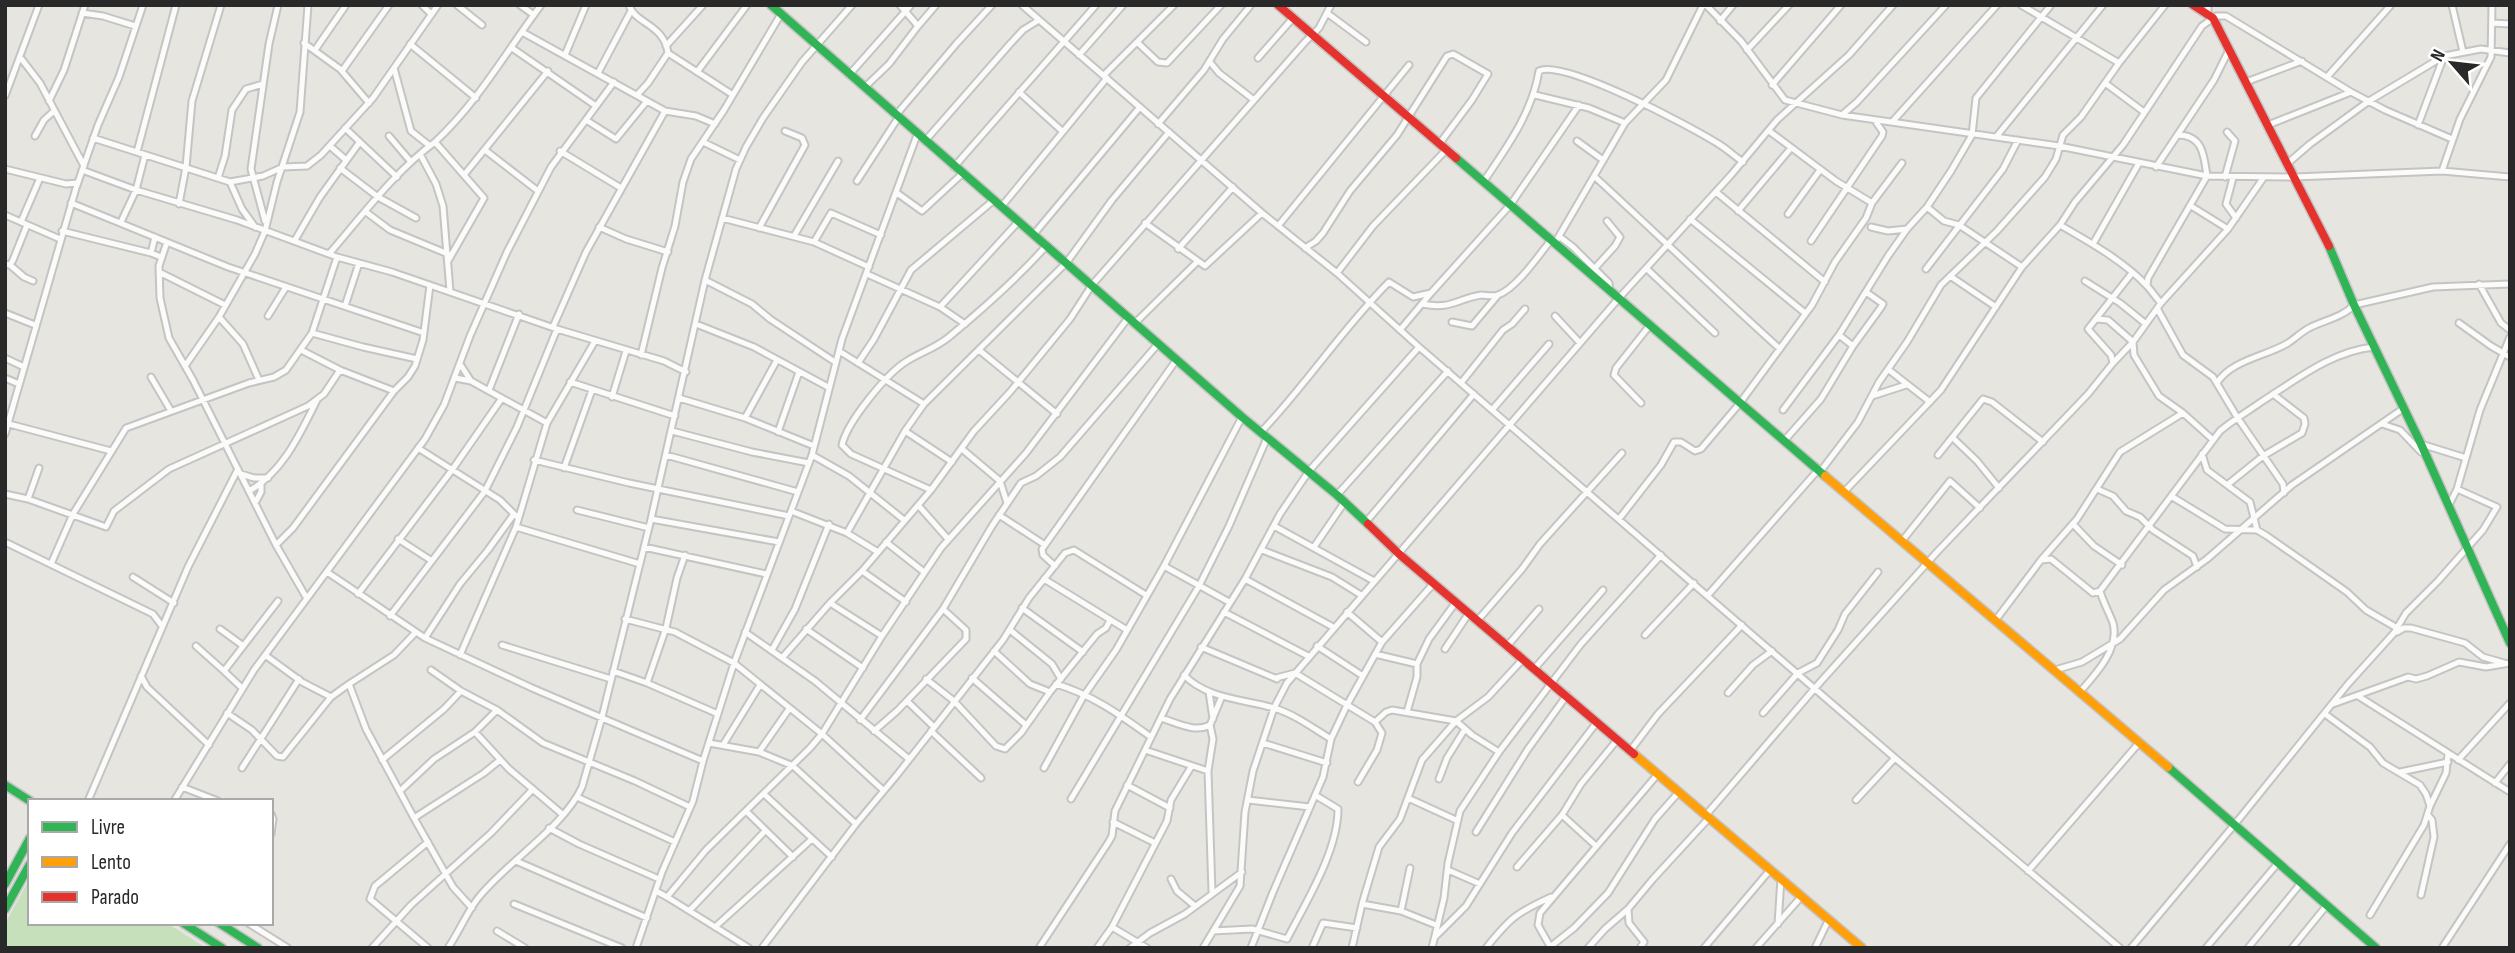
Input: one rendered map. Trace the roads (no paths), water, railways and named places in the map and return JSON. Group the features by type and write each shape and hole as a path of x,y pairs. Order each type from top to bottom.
{"street":[{"path":"5,96 38,5"},
{"path":"49,101 64,70 85,5"},
{"path":"5,434 9,424 9,408 19,384 77,183 119,77 143,5"},
{"path":"137,152 176,5"},
{"path":"179,204 186,167 192,101 221,5"},
{"path":"266,223 251,169 269,44 278,5"},
{"path":"315,50 346,5"},
{"path":"422,5 431,14"},
{"path":"93,138 230,182 263,176 283,167 306,166 330,146 369,103 438,5"},
{"path":"457,5 482,25"},
{"path":"520,5 534,15"},
{"path":"329,254 411,162 461,117 541,5"},
{"path":"565,55 586,5"},
{"path":"637,95 648,83 667,49 703,5"},
{"path":"697,72 747,5"},
{"path":"771,5 917,135 1034,233 1131,321 1337,495 1399,554 1862,948"},
{"path":"448,948 478,898 577,797 602,717 676,416 705,280 740,160 763,118 816,45 852,5"},
{"path":"900,5 909,8 918,26"},
{"path":"865,87 889,64 936,5"},
{"path":"857,181 897,116 992,5"},
{"path":"1022,5 1262,213 1337,273 1895,758 2120,948"},
{"path":"954,167 1096,5"},
{"path":"1079,55 1123,5"},
{"path":"1002,206 1105,77 1174,5"},
{"path":"1137,41 1158,62 1167,63 1221,5"},
{"path":"1158,124 1210,62 1223,39 1251,5"},
{"path":"1278,5 1555,240 1650,326 1927,564 2235,824 2376,948"},
{"path":"782,658 830,603 863,571 931,490 974,431 1079,306 1092,285 1312,35 1331,5"},
{"path":"1452,322 1472,326 1498,295 1526,273 1535,258 1555,240 1625,123 1666,80 1704,5 1741,41 1785,100 1842,115 2059,146 2207,176 2295,177 2442,171 2510,177"},
{"path":"1720,21 1733,5"},
{"path":"1747,50 1789,5"},
{"path":"1772,85 1841,5"},
{"path":"1203,948 1238,891 1253,771 1274,708 1287,683 1619,298 1794,104 1849,55 1893,5"},
{"path":"1842,115 1946,5"},
{"path":"1892,121 1997,5"},
{"path":"2021,5 2119,63"},
{"path":"1996,137 2104,5"},
{"path":"1707,595 1819,471 1858,422 1934,295 2045,177 2067,129 2081,117 2165,5"},
{"path":"2193,5 2226,16 2351,92 2452,139"},
{"path":"2327,77 2391,5"},
{"path":"2452,5 2463,51"},
{"path":"2442,171 2452,139 2482,79 2493,49 2492,5"},
{"path":"186,366 219,317 265,231 300,112 306,6"},
{"path":"342,71 386,6"},
{"path":"1783,410 1839,335 1907,229 1927,207 1972,135 1976,99 2050,7"},
{"path":"2048,20 2050,7"},
{"path":"598,73 630,8 656,30 667,49 733,95"},
{"path":"849,75 909,8"},
{"path":"2210,12 2327,240 2354,305 2421,444 2510,643"},
{"path":"1844,492 1930,402 1952,375 2022,267 2060,225 2075,202 2123,145 2210,12"},
{"path":"82,13 135,26"},
{"path":"1327,13 1366,42"},
{"path":"641,355 691,159 782,15"},
{"path":"1258,58 1293,18"},
{"path":"925,141 1023,30 1039,20"},
{"path":"2492,23 2510,24"},
{"path":"522,32 665,111 705,118 715,124"},
{"path":"304,43 342,71 369,103"},
{"path":"410,44 476,98"},
{"path":"512,48 596,106"},
{"path":"2288,163 2369,101 2444,56 2463,51 2493,49 2510,53"},
{"path":"2156,167 2220,70 2229,50"},
{"path":"1305,248 1316,242 1350,191 1410,117 1450,54 1488,73 1443,146 1373,226 1337,273"},
{"path":"2418,125 2444,56"},
{"path":"20,57 40,83 83,168 136,190 295,240 337,257 450,291 594,341 671,363 685,372"},
{"path":"2246,82 2302,61"},
{"path":"1210,62 1219,73 1254,100"},
{"path":"1278,226 1409,65"},
{"path":"394,68 411,131 432,144 484,194 448,258"},
{"path":"1485,181 1535,95 1539,71 1545,69 1583,78 1644,103 1717,143 1743,162"},
{"path":"464,175 548,71"},
{"path":"175,799 242,688 306,597 418,448 444,405 484,304 538,191 560,151 614,82"},
{"path":"2105,83 2144,112"},
{"path":"218,178 225,156 232,110 246,89 263,84"},
{"path":"1019,92 1062,131"},
{"path":"2268,125 2351,92"},
{"path":"1535,95 1578,105 1625,123"},
{"path":"586,120 616,139 647,101"},
{"path":"1400,330 1511,204 1578,105"},
{"path":"1034,233 1140,107"},
{"path":"35,136 44,120 54,111"},
{"path":"390,616 485,491 525,410 555,328 599,228 665,111"},
{"path":"1811,241 1849,189 1882,136 1883,132 1876,121"},
{"path":"345,128 397,177"},
{"path":"759,228 805,145 802,138 785,131"},
{"path":"1769,131 1820,170 1872,202"},
{"path":"847,533 905,431 924,404 1067,262 1112,200 1168,132"},
{"path":"2225,177 2235,141 2227,132"},
{"path":"636,948 659,879 695,796 703,761 734,663 812,455 835,362 917,135"},
{"path":"2146,282 2207,176 2196,140 2188,135 2178,135"},
{"path":"389,136 411,162"},
{"path":"1926,269 2003,169 2018,140"},
{"path":"1577,141 1603,160"},
{"path":"703,142 740,160"},
{"path":"295,240 306,218 359,143"},
{"path":"2049,145 2057,154"},
{"path":"2123,145 2133,173"},
{"path":"330,146 346,160"},
{"path":"1738,211 1791,148"},
{"path":"485,150 538,191"},
{"path":"560,151 621,188"},
{"path":"420,154 441,196 450,291"},
{"path":"121,222 136,190 145,155"},
{"path":"794,236 838,161"},
{"path":"1619,519 1661,466 1674,442 1681,442 1695,451 1701,449 1740,403 1805,313 1835,262 1860,228 1872,202 1902,163"},
{"path":"2093,244 2139,163"},
{"path":"340,168 378,197 416,218"},
{"path":"5,169 70,185 77,183"},
{"path":"1788,214 1820,170"},
{"path":"897,193 922,211 962,174"},
{"path":"1594,176 1780,349"},
{"path":"2250,177 2255,188"},
{"path":"1588,948 1628,909 1815,688 1927,564 2088,394 2159,307 2228,229 2263,177"},
{"path":"33,281 8,265 40,178"},
{"path":"2233,178 2226,204 2236,218"},
{"path":"230,182 242,209 255,227"},
{"path":"1178,249 1233,187"},
{"path":"1716,192 1825,282"},
{"path":"858,363 918,263 994,200"},
{"path":"71,204 323,301 424,333"},
{"path":"2191,206 2228,229"},
{"path":"1927,207 2022,267"},
{"path":"366,212 390,230 448,258"},
{"path":"814,242 831,213 881,235"},
{"path":"1145,223 1178,249 1203,266 1208,266 1262,213"},
{"path":"5,215 60,239"},
{"path":"722,218 814,242 902,291 940,307 965,324"},
{"path":"1866,218 1871,227"},
{"path":"1690,219 1805,313"},
{"path":"1595,268 1620,237 1607,220"},
{"path":"940,307 1019,221"},
{"path":"2060,225 2093,244 2146,282 2182,355 2217,379 2237,417 2280,480 2284,493"},
{"path":"1860,228 1871,227 1888,231 1907,229"},
{"path":"599,228 668,252"},
{"path":"62,232 161,257"},
{"path":"151,253 155,237"},
{"path":"1555,240 1595,268 1609,283 1610,290"},
{"path":"167,242 159,272 160,298 165,325 174,348 186,366 276,545 306,597"},
{"path":"931,490 851,454 842,445 845,435 886,381 907,361 939,345 965,324 1008,286 1047,245"},
{"path":"51,564 73,514 129,426 282,373 312,333 337,257"},
{"path":"667,897 706,850 793,766 821,734 882,636 948,539 1010,471 1131,321 1198,262"},
{"path":"345,306 359,263"},
{"path":"1647,269 1716,333"},
{"path":"159,272 225,305"},
{"path":"2113,363 2111,355 2088,329 2132,273"},
{"path":"1950,276 1996,307"},
{"path":"705,280 752,304 835,362"},
{"path":"2085,281 2146,324"},
{"path":"1071,799 1199,586 1229,526 1264,435 1332,348 1389,282 1413,297 1431,293"},
{"path":"2479,284 2501,323 2510,330"},
{"path":"276,545 293,528 394,391 412,372 424,333 430,285"},
{"path":"2217,379 2354,305 2433,286 2510,285"},
{"path":"268,316 286,287"},
{"path":"1784,441 1821,399 1853,346 1870,326 1883,304 1866,292"},
{"path":"1422,304 1438,307 1480,295 1498,295"},
{"path":"1461,383 1503,330 1525,309"},
{"path":"5,313 35,325"},
{"path":"489,390 519,314"},
{"path":"1555,316 1580,343"},
{"path":"219,317 243,344 258,380"},
{"path":"2096,319 2108,320 2133,342 2134,355 2159,396 2212,439"},
{"path":"2459,323 2510,357"},
{"path":"696,324 738,340 828,387"},
{"path":"1642,403 1614,375 1616,368 1650,326"},
{"path":"312,333 417,359"},
{"path":"1839,335 1853,346"},
{"path":"2449,505 2457,489 2480,410 2510,337"},
{"path":"460,655 516,527 516,516 547,424 594,341"},
{"path":"860,720 943,609 1022,482 1036,476 1060,457 1158,344"},
{"path":"1492,410 1549,344"},
{"path":"1040,948 1112,836 1115,811 1178,684 1245,579 1274,526 1309,471 1419,347"},
{"path":"2041,561 2051,559 2093,593 2100,591 2122,565 2212,439 2237,417 2332,358 2374,347"},
{"path":"301,350 340,370 394,391"},
{"path":"979,350 1057,414"},
{"path":"612,397 626,351"},
{"path":"839,351 924,404"},
{"path":"2111,355 2134,355"},
{"path":"5,358 24,366"},
{"path":"1055,566 1043,555 1042,550 1177,359"},
{"path":"745,418 777,360"},
{"path":"460,364 471,381"},
{"path":"249,491 268,478 284,459 317,400 340,370"},
{"path":"1888,370 1930,402"},
{"path":"1337,495 1448,371"},
{"path":"778,432 799,372"},
{"path":"5,377 19,384"},
{"path":"151,377 171,411"},
{"path":"455,378 471,381 547,424"},
{"path":"570,382 676,416"},
{"path":"1872,396 1906,385"},
{"path":"564,468 592,390"},
{"path":"1366,522 1474,394"},
{"path":"2227,485 2263,456 2305,429 2304,418 2273,394"},
{"path":"358,594 452,470 502,398"},
{"path":"679,398 745,418 814,446"},
{"path":"1938,455 1985,398 2043,442"},
{"path":"5,494 28,499 106,527 114,511 169,469 280,421 317,400"},
{"path":"2055,670 2082,662 2111,645 2142,617 2159,595 2197,567 2292,485 2404,408"},
{"path":"1995,621 2073,524 2120,452 2183,413"},
{"path":"1044,768 1083,696 1127,630 1164,566 1242,417"},
{"path":"9,424 111,452"},
{"path":"2382,424 2400,430 2425,457"},
{"path":"672,430 752,452 809,463"},
{"path":"905,431 952,462"},
{"path":"1953,438 1999,488"},
{"path":"2421,444 2466,458"},
{"path":"418,448 505,503 516,516"},
{"path":"962,449 1000,481 1007,503"},
{"path":"1478,620 1540,544 1622,453"},
{"path":"666,454 798,492"},
{"path":"2202,454 2207,470 2250,502 2257,530"},
{"path":"812,455 837,468 870,491 904,520"},
{"path":"534,460 658,489 790,513 829,524 877,552"},
{"path":"28,499 39,468"},
{"path":"239,472 254,478 268,478"},
{"path":"89,799 188,567 229,486 239,472"},
{"path":"2280,480 2292,485"},
{"path":"1902,541 1950,481 1980,508"},
{"path":"229,486 246,484"},
{"path":"255,503 261,492 261,484"},
{"path":"2097,489 2113,496 2129,513 2151,525 2153,530 2193,556 2197,567"},
{"path":"2130,948 2348,684 2396,631 2406,613 2466,549 2497,508 2457,489"},
{"path":"2171,496 2220,527 2230,530 2257,530 2297,555 2396,631"},
{"path":"1314,547 1345,503"},
{"path":"918,505 948,539"},
{"path":"577,510 649,528"},
{"path":"999,515 1045,545"},
{"path":"425,638 460,584 516,516"},
{"path":"651,519 779,542"},
{"path":"772,650 795,609 829,524"},
{"path":"2073,524 2094,546 2122,565"},
{"path":"1274,526 1374,581"},
{"path":"516,527 640,564"},
{"path":"398,539 432,561"},
{"path":"5,542 153,614 162,626"},
{"path":"886,542 924,572"},
{"path":"644,547 766,574"},
{"path":"762,948 856,824 994,651 1022,608 1065,553 1074,550 1146,595"},
{"path":"1262,551 1332,577 1361,595"},
{"path":"647,683 666,628 685,555"},
{"path":"1432,948 1444,898 1456,820 1499,752 1581,644 1661,555"},
{"path":"1164,566 1229,602"},
{"path":"863,571 906,602"},
{"path":"327,572 415,633 703,761"},
{"path":"1763,713 1798,673 1817,663 1845,614 1878,572"},
{"path":"133,577 174,603"},
{"path":"1045,579 1127,630"},
{"path":"1245,579 1333,627"},
{"path":"1251,948 1326,768 1331,739 1347,705 1382,642 1434,583"},
{"path":"1645,635 1694,583"},
{"path":"1535,668 1603,590"},
{"path":"2080,693 2097,673 2114,635 2100,591"},
{"path":"223,671 278,601"},
{"path":"1406,712 1417,677 1417,664 1430,639 1456,602"},
{"path":"830,603 882,636"},
{"path":"1022,608 1083,652"},
{"path":"874,732 958,648 968,634 943,609"},
{"path":"1508,645 1539,609"},
{"path":"1224,612 1308,656"},
{"path":"1347,612 1382,642"},
{"path":"1445,649 1469,613"},
{"path":"625,619 666,628 734,663 821,734 883,790"},
{"path":"926,679 954,701 1002,749 1012,744 1056,684 1097,634 1106,628 1110,620"},
{"path":"1630,751 1658,714 1742,625"},
{"path":"2396,631 2407,627 2465,643 2483,657 2507,663"},
{"path":"220,629 242,645"},
{"path":"806,629 863,668"},
{"path":"1010,630 1052,664 1061,679"},
{"path":"745,632 841,702 909,759"},
{"path":"227,713 260,738 273,753 283,757 331,696 394,655 415,633"},
{"path":"502,645 611,679"},
{"path":"196,646 242,688"},
{"path":"1317,646 1363,676"},
{"path":"1201,647 1287,683"},
{"path":"994,651 1030,684 1050,692"},
{"path":"1728,693 1753,665 1772,651"},
{"path":"1375,654 1417,664"},
{"path":"265,655 299,680 331,696"},
{"path":"1352,948 1379,848 1400,819 1422,760 1456,721 1488,697 1523,659"},
{"path":"2333,704 2408,677 2416,679 2427,676 2459,662 2486,667 2507,663"},
{"path":"431,670 461,691 497,710 534,738 690,807"},
{"path":"613,671 718,715"},
{"path":"1276,678 1295,673 1375,722 1382,733 1378,749 1358,782"},
{"path":"1184,675 1192,684 1209,692 1274,708 1331,739"},
{"path":"141,676 147,687 209,745"},
{"path":"972,678 1026,725"},
{"path":"242,768 299,680"},
{"path":"1094,682 1098,700"},
{"path":"349,684 363,723 382,760 445,874 472,908"},
{"path":"1056,684 1098,700 1151,737"},
{"path":"1178,684 1192,684"},
{"path":"723,744 760,685"},
{"path":"382,760 444,709 461,691"},
{"path":"1209,692 1213,740 1208,771 1212,892"},
{"path":"1476,832 1528,749 1567,695"},
{"path":"1161,718 1200,729 1212,722 1222,696"},
{"path":"2358,696 2510,792"},
{"path":"907,701 981,778"},
{"path":"2458,760 2510,703"},
{"path":"759,752 789,709"},
{"path":"400,791 433,759 475,732 497,710"},
{"path":"1375,722 1389,710 1456,721 1499,752"},
{"path":"2325,714 2370,747 2383,763 2424,789 2430,806"},
{"path":"1441,718 1443,734"},
{"path":"1434,938 1466,906 1512,834 1597,722"},
{"path":"1439,779 1447,758 1465,729"},
{"path":"475,732 500,760 562,814"},
{"path":"1517,867 1562,815 1581,784 1617,740"},
{"path":"709,743 759,752 793,766 856,824"},
{"path":"1263,743 1327,762"},
{"path":"2028,871 2138,743"},
{"path":"1145,750 1208,771"},
{"path":"2370,915 2419,836 2446,773 2448,754"},
{"path":"1856,800 1895,758"},
{"path":"414,818 500,760"},
{"path":"2400,772 2448,762"},
{"path":"2495,783 2510,764"},
{"path":"1097,948 1112,927 1167,821 1173,796 1191,766"},
{"path":"1657,775 1540,913 1538,920 1550,947 1574,928 1608,893 1661,810 1678,793"},
{"path":"5,785 28,800"},
{"path":"1127,785 1171,808"},
{"path":"182,787 211,799"},
{"path":"376,946 396,921 491,833 533,789"},
{"path":"19,794 28,805"},
{"path":"764,794 832,857"},
{"path":"1213,931 1257,930 1287,939 1325,863 1336,832 1338,809 1315,795"},
{"path":"577,797 675,842"},
{"path":"1408,798 1456,820"},
{"path":"1248,800 1310,807"},
{"path":"746,811 793,857"},
{"path":"1562,815 1596,846"},
{"path":"2421,895 2434,838 2432,820 2428,815"},
{"path":"1113,822 1155,843"},
{"path":"549,828 659,879"},
{"path":"690,910 765,831"},
{"path":"715,927 812,839"},
{"path":"428,842 374,886 371,892 372,902 428,948"},
{"path":"2442,948 2510,844"},
{"path":"5,884 27,848"},
{"path":"516,861 648,918"},
{"path":"2206,948 2278,863"},
{"path":"5,909 28,868"},
{"path":"1401,911 1410,868"},
{"path":"1704,948 1770,869"},
{"path":"1448,870 1480,884"},
{"path":"1130,948 1242,872"},
{"path":"1778,923 1781,878"},
{"path":"1171,879 1177,891 1195,906"},
{"path":"2248,948 2301,883"},
{"path":"656,891 749,948"},
{"path":"1486,948 1500,929 1517,914 1554,895"},
{"path":"1756,948 1801,897"},
{"path":"514,904 622,948"},
{"path":"1362,904 1401,911 1437,925"},
{"path":"2292,948 2327,905"},
{"path":"1628,909 1629,923 1644,942 1640,948"},
{"path":"1815,948 1829,919"},
{"path":"1312,948 1322,923 1357,928"},
{"path":"186,925 222,948"},
{"path":"222,925 258,948"},
{"path":"254,925 288,948"},
{"path":"1112,927 1147,948"},
{"path":"497,931 525,948"}]}
